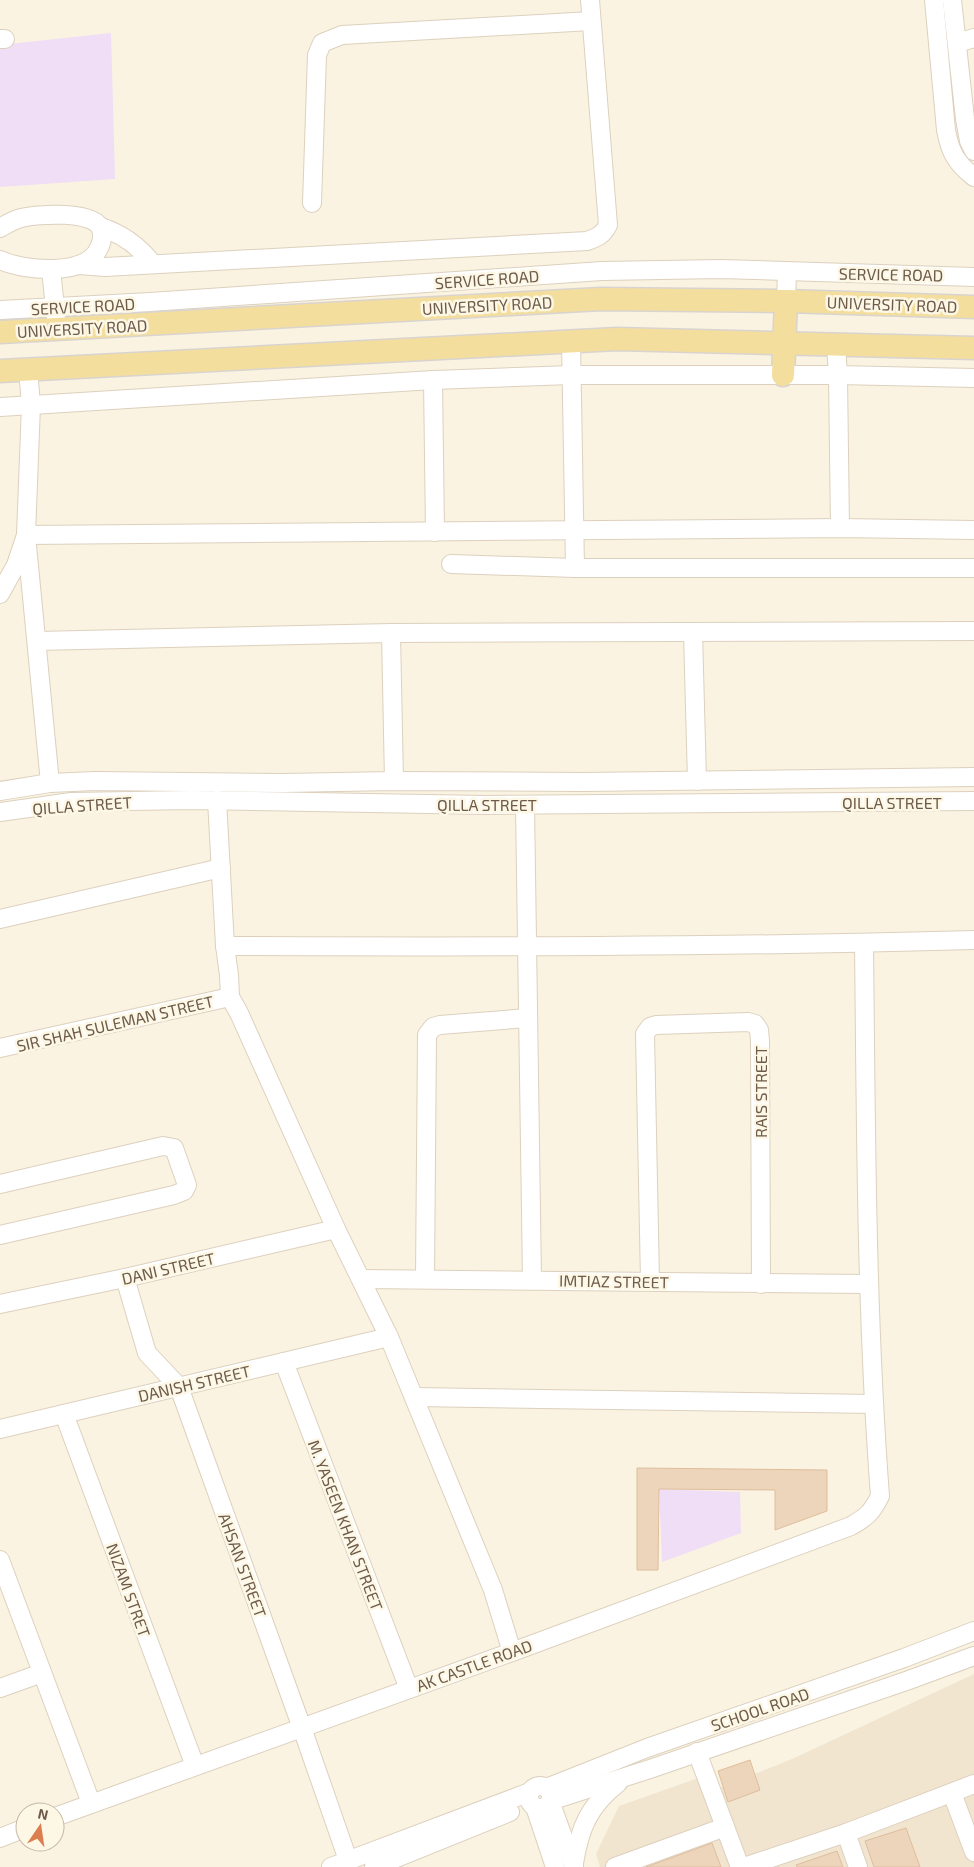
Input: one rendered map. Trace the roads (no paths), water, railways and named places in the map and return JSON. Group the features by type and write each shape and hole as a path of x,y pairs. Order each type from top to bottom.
{"main road":[{"name":"UNIVERSITY ROAD","path":"0,332 56,318 601,299 786,301 974,307"},
{"path":"783,375 786,301"},
{"path":"0,371 617,339 974,348"}],"street":[{"path":"0,260 18,266 51,269 79,265 105,267 578,241 597,238 604,233 608,225 590,0"},
{"path":"934,0 949,145 960,166 974,177"},
{"path":"952,0 969,141 974,151"},
{"path":"312,203 317,55 322,43 342,35 591,21"},
{"path":"957,43 974,38"},
{"path":"0,228 19,219 52,215 76,216 124,236 135,244 152,263"},
{"path":"79,265 89,260 99,250 102,241 101,226"},
{"path":"51,269 56,318"},
{"name":"SERVICE ROAD","path":"0,310 56,318 602,271 721,269 974,277"},
{"path":"786,301 787,272"},
{"path":"571,341 575,568"},
{"path":"836,345 840,528"},
{"path":"28,369 31,405 26,535 50,784"},
{"path":"0,407 433,380 571,375 838,375 974,378"},
{"path":"433,380 435,532"},
{"path":"26,535 840,528 974,530"},
{"path":"0,594 16,565 26,535"},
{"path":"451,564 575,568 974,568"},
{"path":"37,641 391,633 974,631"},
{"path":"693,632 697,781"},
{"path":"391,633 394,781"},
{"name":"QILLA STREET","path":"0,791 50,784 95,781 284,783 394,781 583,782 974,778"},
{"path":"217,800 225,946 230,997 336,1229 389,1337 493,1590 512,1652"},
{"name":"QILLA STREET","path":"0,812 71,802 217,800 524,805 974,801"},
{"path":"524,805 532,1280"},
{"path":"0,919 221,868"},
{"path":"225,946 527,947 864,944 974,940"},
{"path":"414,1397 873,1404 868,1284 864,944"},
{"name":"SIR SHAH SULEMAN STREET","path":"0,1048 230,997"},
{"path":"425,1278 427,1036 433,1027 440,1025 528,1018"},
{"name":"RAIS STREET","path":"650,1281 645,1034 650,1027 656,1025 748,1022 755,1024 759,1030 760,1041 761,1284"},
{"path":"0,1184 163,1146 174,1148 187,1185 184,1190 174,1195 0,1235"},
{"name":"DANI STREET","path":"0,1304 125,1278 336,1229"},
{"name":"AHSAN STREET","path":"125,1278 147,1353 179,1387 348,1860"},
{"name":"IMTIAZ STREET","path":"361,1279 425,1278 868,1284"},
{"name":"DANISH STREET","path":"0,1429 389,1337"},
{"name":"M. YASEEN KHAN STREET","path":"284,1362 409,1689"},
{"name":"AK CASTLE ROAD","path":"65,1813 512,1652 851,1526 865,1518 873,1509 880,1496 873,1404"},
{"name":"NIZAM STRET","path":"64,1414 195,1766"},
{"path":"0,1560 91,1803"},
{"name":"SCHOOL ROAD","path":"374,1867 538,1798 647,1748 904,1658 974,1631"},
{"name":"SCHOOL ROAD","path":"331,1867 538,1798 624,1778 974,1656"},
{"path":"0,1688 42,1673"},
{"path":"647,1748 653,1768"},
{"path":"698,1752 725,1827 742,1867 846,1833 974,1784"},
{"path":"574,1866 578,1840 588,1815 604,1794 624,1778"},
{"path":"952,1793 974,1852"},
{"path":"538,1798 574,1866"},
{"path":"538,1798 555,1867"},
{"path":"615,1867 651,1861 725,1827"},
{"path":"0,1838 15,1832"},
{"path":"846,1833 858,1867"}]}
